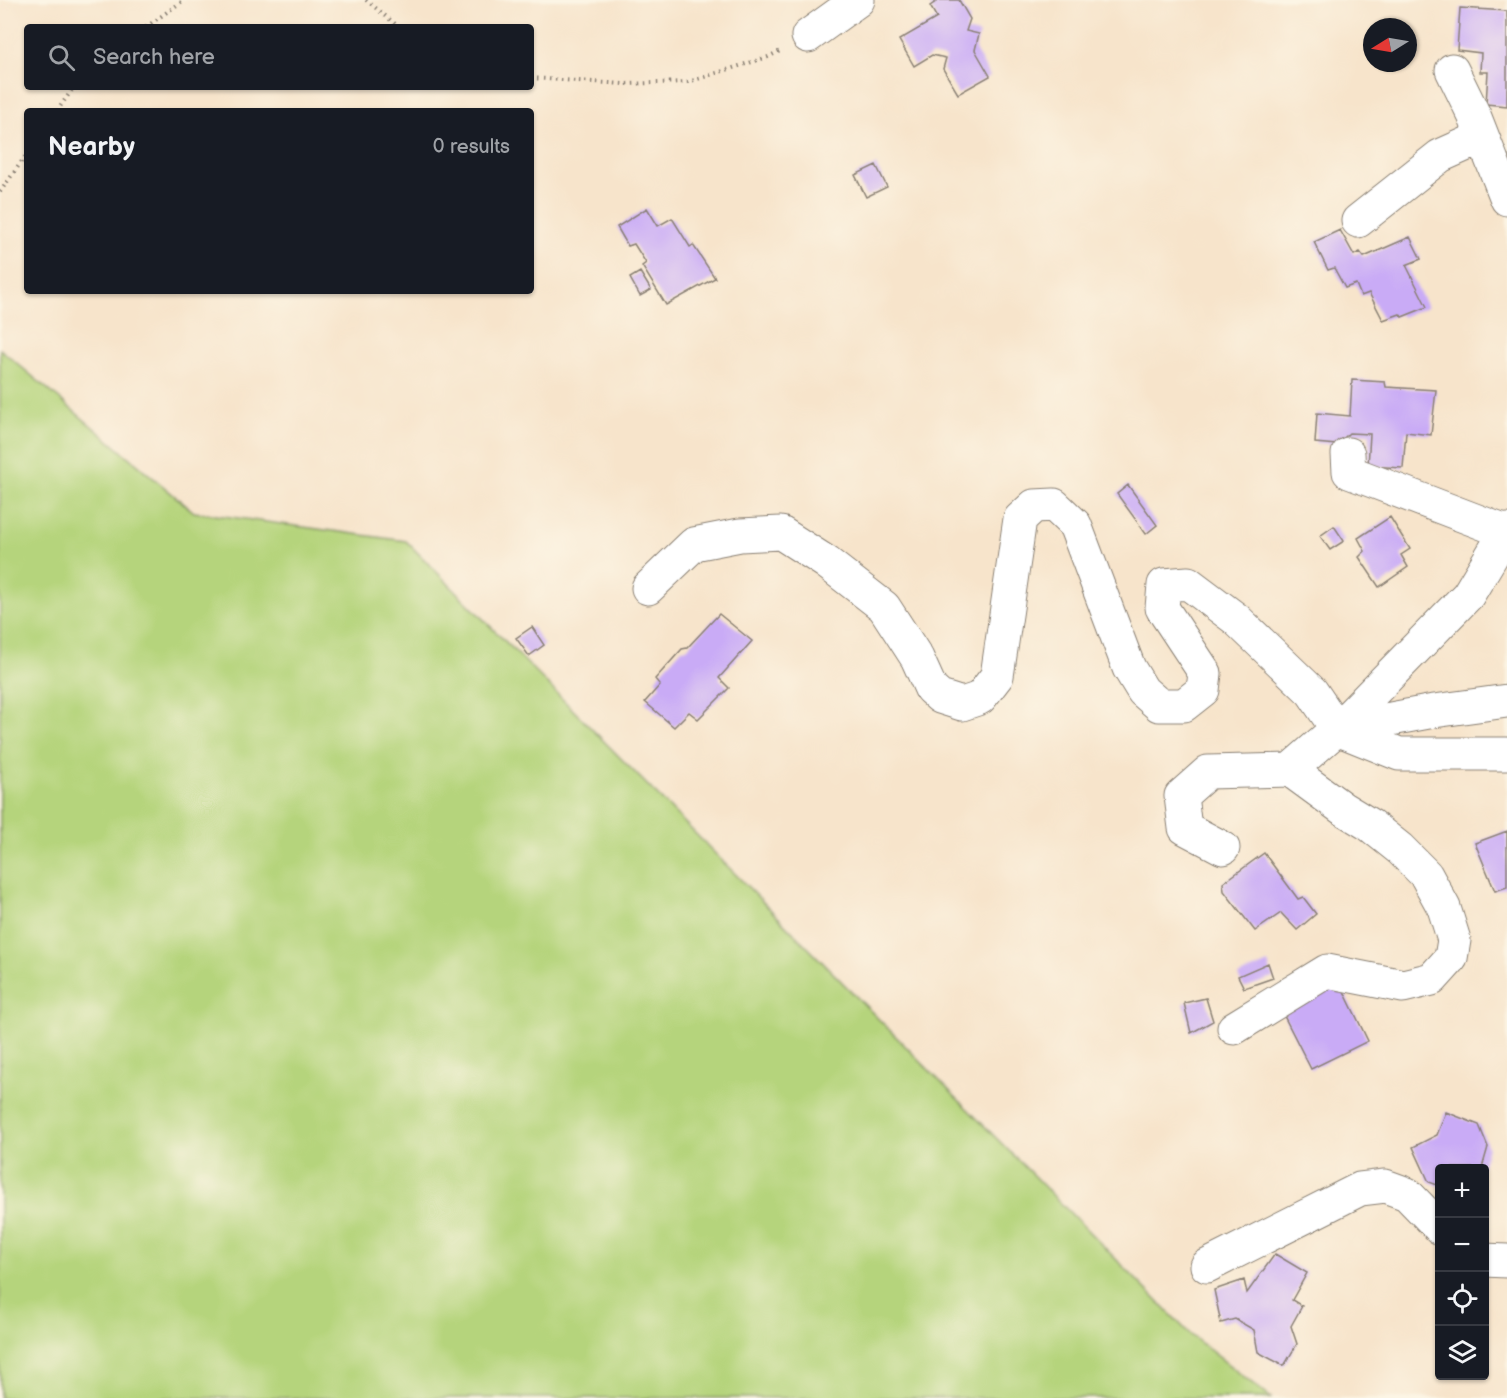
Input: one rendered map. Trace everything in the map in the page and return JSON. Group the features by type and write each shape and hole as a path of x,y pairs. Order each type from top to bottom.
{"street":[{"path":"808,36 858,0"},
{"path":"1452,70 1474,115 1507,199"},
{"path":"1358,221 1440,156 1469,143 1485,145"},
{"path":"1290,770 1337,729 1468,595 1507,531 1349,472 1348,454"},
{"path":"648,588 694,544 740,535 781,533 826,562 884,607 917,658 931,689 940,698 962,704 980,698 997,676 1020,519 1034,506 1054,505 1076,525 1129,668 1143,691 1159,705 1185,705 1203,690 1205,673 1162,608 1164,585 1188,582 1236,619 1312,692 1337,729 1399,754 1507,754"},
{"path":"1337,729 1434,711 1507,701"},
{"path":"1223,848 1185,828 1181,796 1208,772 1290,770 1342,808 1370,825 1400,849 1426,875 1444,908 1454,939 1451,958 1432,979 1403,986 1327,971 1234,1028"},
{"path":"1207,1266 1360,1189 1384,1186 1407,1194 1435,1223"},
{"path":"1489,1260 1507,1261"}],"path":[{"path":"150,24 184,0"},
{"path":"366,0 395,24"},
{"path":"534,78 624,84 688,82 768,57 808,36"},
{"path":"59,108 72,90"},
{"path":"0,192 24,157"}],"green space":[{"path":"0,349 194,512 406,541 1192,1336 1271,1398 0,1398"}],"building":[{"path":"939,0 959,0 970,19 966,31 979,34 975,50 990,76 958,94 943,69 946,58 932,55 914,66 899,40 937,18 930,6"},
{"path":"1460,8 1507,11 1507,106 1486,104 1488,72 1480,72 1481,53 1457,50"},
{"path":"876,165 887,187 866,197 855,175"},
{"path":"647,208 658,226 672,218 690,247 693,245 715,278 666,305 642,266 646,263 634,244 628,246 617,227"},
{"path":"1340,230 1354,255 1360,252 1364,257 1410,237 1421,259 1406,265 1427,307 1402,317 1400,314 1383,320 1369,293 1361,296 1356,284 1345,288 1334,268 1328,270 1314,242"},
{"path":"640,272 651,290 640,296 630,278"},
{"path":"1352,380 1385,382 1386,387 1436,390 1431,435 1406,432 1403,468 1368,466 1370,434 1349,433 1337,445 1315,443 1317,413 1350,416"},
{"path":"1128,485 1157,525 1146,534 1117,494"},
{"path":"1390,517 1410,549 1401,555 1408,567 1379,587 1359,557 1365,551 1358,538"},
{"path":"1334,526 1344,541 1330,550 1320,536"},
{"path":"719,614 752,641 719,678 729,688 698,719 689,712 674,727 645,702 660,685 655,679 682,649 687,648"},
{"path":"532,627 544,645 529,656 516,638"},
{"path":"1507,831 1507,887 1495,891 1475,843"},
{"path":"1264,853 1298,899 1303,897 1316,914 1297,930 1281,913 1255,931 1224,891 1223,883"},
{"path":"1268,963 1273,978 1244,988 1238,976"},
{"path":"1339,981 1368,1041 1311,1069 1281,1010"},
{"path":"1206,998 1213,1021 1191,1033 1184,1003"},
{"path":"1446,1112 1479,1125 1488,1147 1483,1164 1435,1164 1435,1184 1429,1182 1413,1147 1437,1135"},
{"path":"1275,1254 1307,1273 1292,1300 1302,1306 1291,1326 1297,1344 1284,1366 1258,1352 1254,1330 1235,1319 1221,1323 1214,1290 1244,1280 1247,1293"}]}
